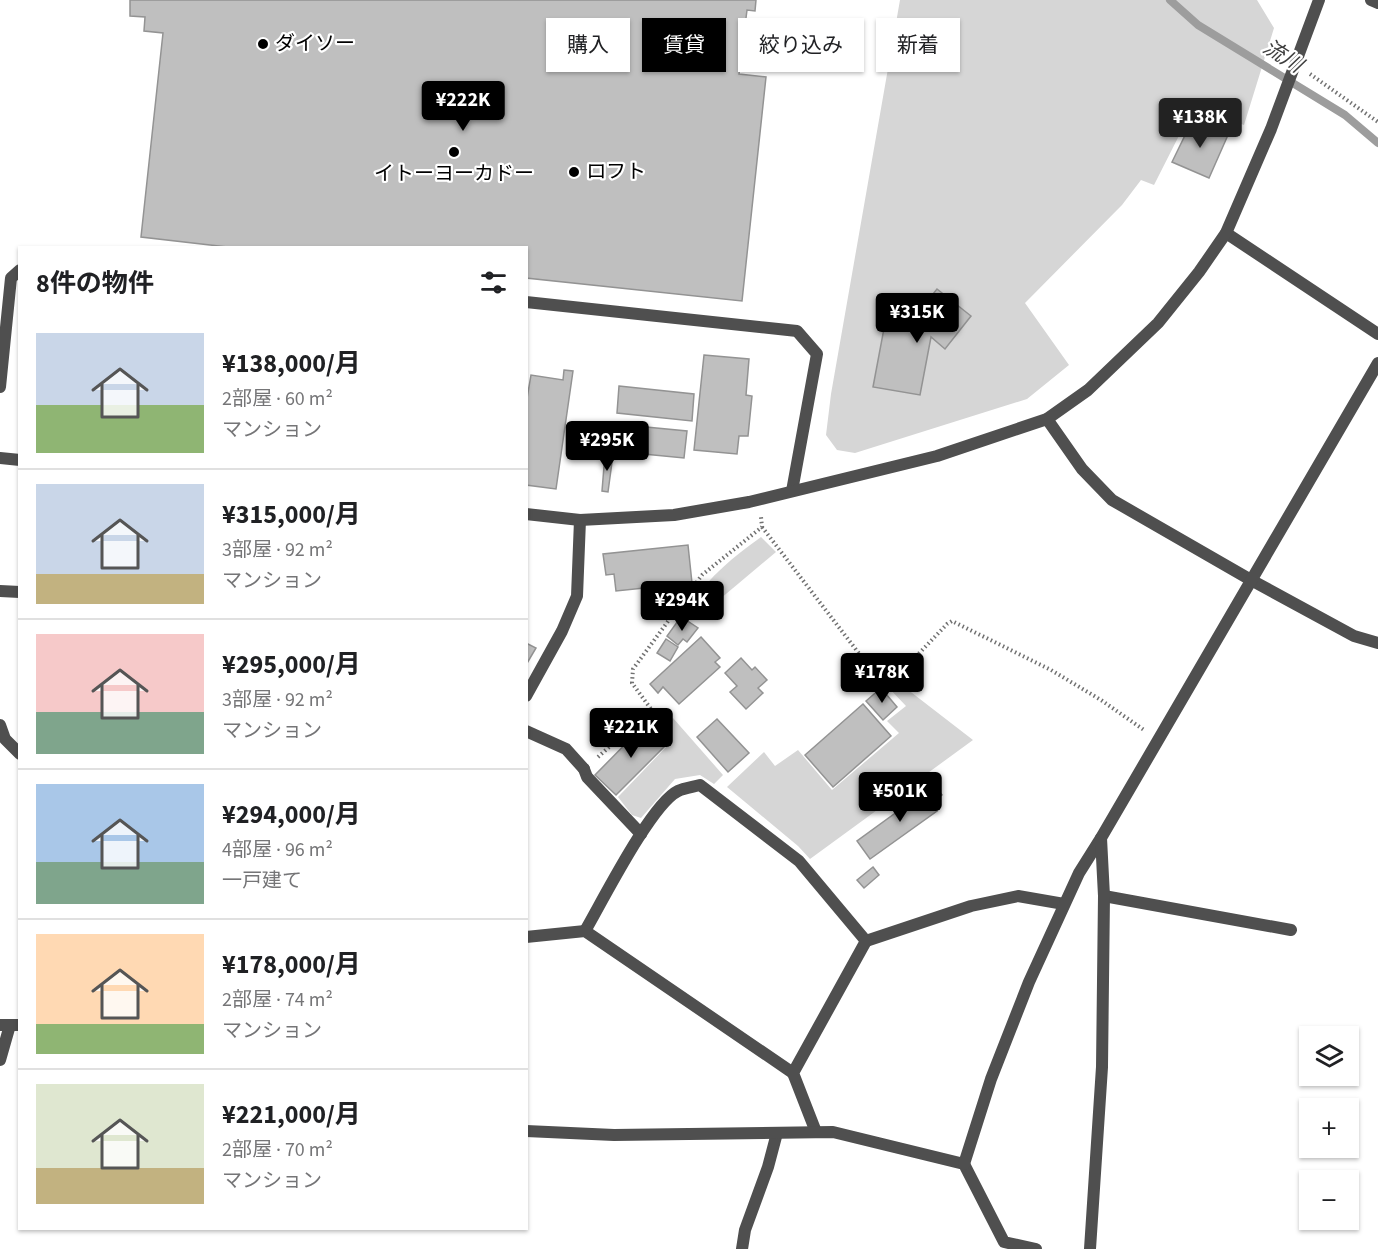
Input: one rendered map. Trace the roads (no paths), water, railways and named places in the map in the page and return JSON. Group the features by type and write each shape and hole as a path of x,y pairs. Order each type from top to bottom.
{"street":[{"path":"528,514 580,520 674,515 758,500 937,456 1047,419 1088,390 1158,323 1226,233 1271,129 1319,0"},
{"path":"1371,0 1378,3"},
{"path":"1226,233 1378,334"},
{"path":"0,387 11,279 18,272"},
{"path":"528,302 797,331 816,354 792,491"},
{"path":"1036,1249 1004,1242 964,1164 991,1078 1029,982 1079,873 1378,363"},
{"path":"1047,419 1082,469 1112,500 1354,636 1378,643"},
{"path":"0,458 18,460"},
{"path":"528,692 562,631 577,596 580,520"},
{"path":"0,591 18,592"},
{"path":"0,725 2,740 18,752"},
{"path":"528,732 566,749 584,769 587,777 641,834"},
{"path":"585,931 656,812 676,792 700,785 799,861 866,941"},
{"path":"1090,1249 1102,1067 1104,896 1101,838"},
{"path":"793,1073 866,941 971,906 1018,896 1064,904"},
{"path":"1104,896 1291,930"},
{"path":"528,937 585,931 793,1073 816,1132"},
{"path":"0,1060 10,1025"},
{"path":"528,1131 614,1135 833,1132 964,1164"},
{"path":"742,1249 745,1230 768,1167 777,1133"}],"waterway":[{"name":"流川","path":"1170,0 1198,25 1345,115 1378,143"}],"place":[{"name":"ダイソー","path":"263,44"},
{"name":"イトーヨーカドー","path":"454,152"},
{"name":"ロフト","path":"574,172"}]}
